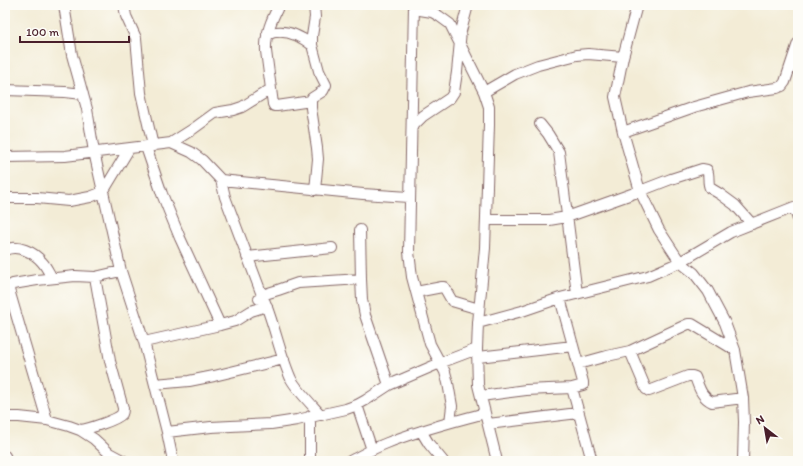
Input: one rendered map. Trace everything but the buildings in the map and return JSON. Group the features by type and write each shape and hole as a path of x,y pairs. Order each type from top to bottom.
{"street":[{"path":"64,5 72,55 87,109 102,192 121,271 144,342 173,461"},
{"path":"124,5 126,16 136,38 141,93 150,146 162,194 180,238 220,325"},
{"path":"279,5 267,35 266,43 274,106 310,101 323,91 326,85 319,71 312,46 312,36 316,17 314,5"},
{"path":"412,127 423,116 450,98 454,92 461,31 468,5"},
{"path":"637,5 622,57 615,97 623,132 640,191 659,230 680,262 694,273 708,291 725,323 735,350 743,398 743,461"},
{"path":"450,422 452,406 448,383 445,372 430,344 412,277 409,252 414,7 432,12 450,24 484,92 489,107 485,248 478,322 477,353 478,385 497,461"},
{"path":"267,35 276,32 288,33 304,39 312,46"},
{"path":"623,132 694,107 748,92 782,86 786,82 798,43"},
{"path":"484,92 515,74 538,65 588,54 622,57"},
{"path":"170,144 215,113 242,107 271,89"},
{"path":"5,90 83,94"},
{"path":"310,101 318,159 315,190"},
{"path":"412,108 423,116"},
{"path":"540,124 559,152 577,294"},
{"path":"5,157 65,156 170,144 191,152 202,160 221,180 225,197 267,306 292,380 316,415 310,461"},
{"path":"5,198 37,198 69,201 90,197 102,192 129,149"},
{"path":"486,220 549,220 567,217 702,169 707,170 709,174 708,181 710,188 735,205 752,224"},
{"path":"221,180 315,190 410,197"},
{"path":"478,322 522,311 560,298 648,276 680,262 731,232 796,206 798,218"},
{"path":"360,230 362,300 365,315 389,385"},
{"path":"5,250 8,248 18,248 36,256 42,262 52,278"},
{"path":"247,257 332,248"},
{"path":"47,420 9,290 10,286 13,284 52,278 74,276 95,277 121,271"},
{"path":"80,430 94,427 121,415 123,412 110,361 95,277"},
{"path":"252,311 262,295 298,283 361,279"},
{"path":"416,292 444,287 452,301 479,309"},
{"path":"481,396 526,390 572,388 582,386 583,384 578,364 560,298"},
{"path":"144,342 235,321 252,311 267,306"},
{"path":"578,364 630,351 688,324 692,324 735,350"},
{"path":"167,432 211,427 271,424 297,420 346,409 357,405 389,385 440,363 477,353 573,346"},
{"path":"630,351 646,389 649,391 688,376 692,376 694,377 702,395 708,401 712,402 743,398"},
{"path":"155,384 214,376 284,359"},
{"path":"572,388 592,461"},
{"path":"357,405 372,450"},
{"path":"488,424 578,413"},
{"path":"350,461 386,443 450,422 485,414"},
{"path":"5,417 47,420 80,430 94,439 109,453 124,461"},
{"path":"94,427 94,439"},
{"path":"421,431 429,444 443,461"},
{"path":"5,456 8,461"}]}
